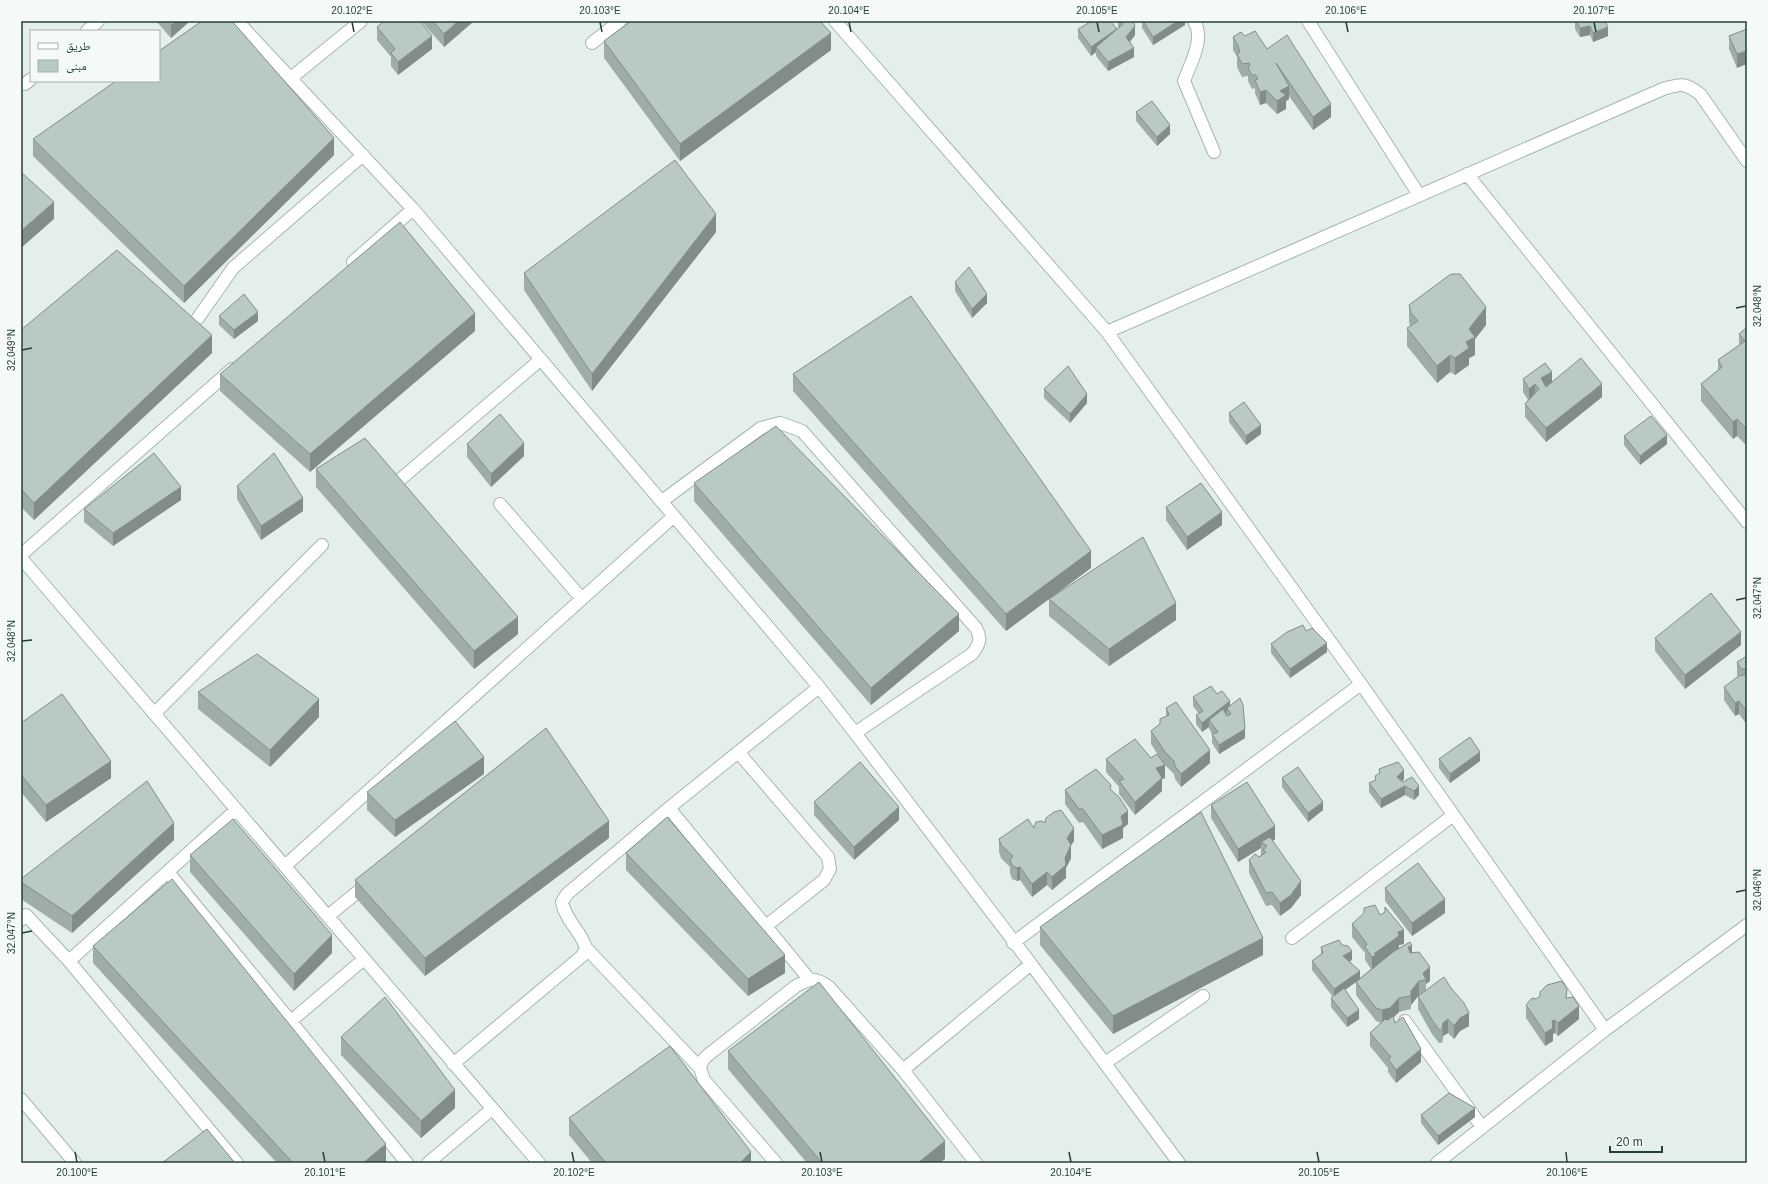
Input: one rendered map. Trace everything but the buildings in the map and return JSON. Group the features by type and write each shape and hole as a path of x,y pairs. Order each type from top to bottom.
{"street":[{"path":"88,30 98,21"},
{"path":"237,21 413,209 819,687 1031,964 1179,1163"},
{"path":"290,78 361,21"},
{"path":"592,43 620,21"},
{"path":"835,21 1107,332 1360,684 1605,1030"},
{"path":"1194,21 1198,28 1198,44 1184,81 1214,152"},
{"path":"1308,21 1419,195"},
{"path":"1107,332 1663,89 1681,84 1690,86 1700,94 1747,161"},
{"path":"198,318 233,268 363,155"},
{"path":"1467,174 1747,522"},
{"path":"342,272 413,209"},
{"path":"395,484 540,360"},
{"path":"241,361 21,556 236,810 286,865 453,1064 540,1163"},
{"path":"662,501 761,428 780,422 795,428 802,431 976,628 980,636 979,645 972,654 855,733"},
{"path":"500,504 582,598"},
{"path":"286,865 674,516"},
{"path":"154,714 322,544"},
{"path":"1014,943 1360,684"},
{"path":"776,1163 704,1080 700,1068 586,948 584,940 563,911 562,902 567,894 668,808 819,687"},
{"path":"738,752 828,857 830,869 824,880 766,926"},
{"path":"668,808 809,979"},
{"path":"69,961 236,810"},
{"path":"1292,938 1452,816"},
{"path":"168,872 407,1163"},
{"path":"328,916 378,876"},
{"path":"23,914 69,961 237,1163"},
{"path":"1437,1163 1605,1030 1747,925"},
{"path":"453,1064 582,956 586,948"},
{"path":"291,1021 364,959"},
{"path":"903,1070 1031,964"},
{"path":"700,1068 703,1060 708,1055 796,986 809,979 820,980 829,987 903,1070 974,1162"},
{"path":"1105,1063 1204,996"},
{"path":"1405,1021 1482,1127"},
{"path":"21,1099 74,1163"},
{"path":"428,1163 492,1109"}]}
